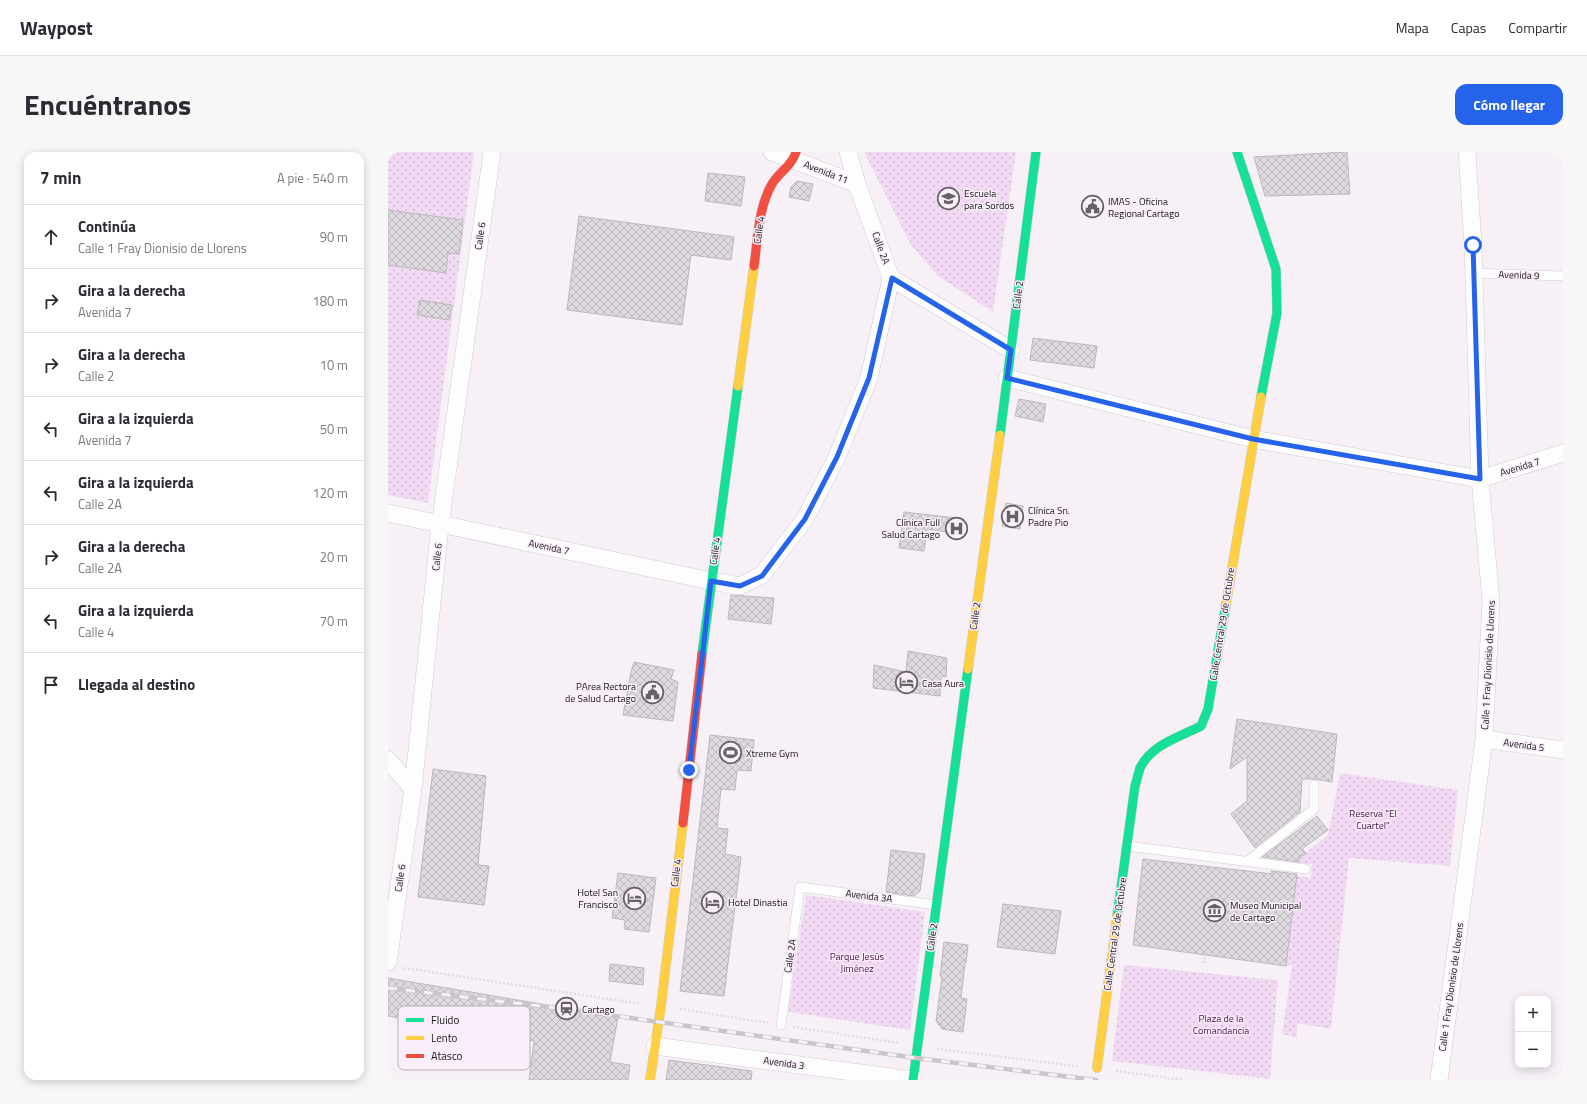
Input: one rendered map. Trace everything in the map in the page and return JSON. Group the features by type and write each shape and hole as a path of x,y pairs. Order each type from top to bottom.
{"street":[{"name":"Calle 6","path":"396,965 440,525 492,152"},
{"name":"Avenida 11","path":"772,152 795,155 857,184"},
{"name":"Calle 2A","path":"848,152 857,184 892,278"},
{"name":"Calle 2","path":"913,1080 1011,350 1036,152"},
{"name":"Calle Central 29 de Octubre","path":"1097,1068 1136,786 1141,767 1151,752 1201,726 1208,709 1253,439 1276,313 1276,268 1237,152"},
{"name":"Calle 1 Fray Dionisio de Llorens","path":"1439,1080 1484,739 1491,601 1480,479 1474,273 1467,152"},
{"name":"Calle 4","path":"650,1080 661,1006 711,581 762,203 772,183 795,155"},
{"path":"711,581 740,586 762,576 805,519 837,457 869,378 892,278 1011,350"},
{"name":"Avenida 7","path":"1007,378 1253,439 1480,479 1563,453"},
{"name":"Avenida 7","path":"388,513 711,581"},
{"name":"Avenida 5","path":"1484,739 1563,750"},
{"path":"388,760 413,789"},
{"name":"Avenida 3","path":"655,1046 913,1080"}],"lane":[{"name":"Avenida 9","path":"1474,273 1563,276"},
{"path":"1248,861 1314,809 1314,785"},
{"path":"1127,846 1306,869"},
{"name":"Avenida 3A","path":"800,887 937,905"},
{"name":"Calle 2A","path":"781,1025 800,887"}],"path":[{"path":"1203,963 1206,955"},
{"path":"396,965 917,1046 1183,1080"}],"green space":[{"path":"388,152 474,152 428,503 388,495"},
{"name":"Escuela para Sordos","path":"864,152 1016,152 993,312 938,276 911,245"},
{"name":"Reserva \"El Cuartel\"","path":"1340,773 1458,790 1450,866 1349,858 1331,1029 1297,1023 1297,1038 1282,1034 1292,965 1286,966 1297,876 1311,878 1312,864 1294,862 1328,835"},
{"name":"Parque Jesús Jiménez","path":"806,895 925,912 910,1030 788,1012"},
{"name":"Plaza de la Comandancia","path":"1124,965 1278,980 1270,1079 1112,1061"}],"building":[{"path":"1347,152 1350,194 1265,196 1254,157"},
{"path":"708,173 745,177 741,206 705,201"},
{"path":"797,181 813,184 809,201 789,197 791,187"},
{"path":"388,210 463,220 459,254 448,253 446,273 388,265"},
{"path":"579,216 734,237 731,260 691,255 682,325 567,310"},
{"path":"420,300 452,305 449,320 417,315"},
{"path":"1033,338 1097,346 1094,368 1030,360"},
{"path":"1019,399 1046,404 1043,422 1015,416"},
{"name":"Clínica Sn. Padre Pio","path":"1006,503 1023,506 1020,529 1002,526"},
{"path":"904,512 964,519 962,534 927,529 924,551 899,548"},
{"path":"731,595 774,598 771,624 728,619"},
{"path":"908,651 947,658 946,677 941,676 940,696 873,688 874,665 906,672"},
{"name":"PArea Rectora de Salud Cartago","path":"634,662 674,670 671,679 678,682 673,721 623,715"},
{"path":"1237,719 1337,734 1332,782 1302,779 1300,812 1255,848 1231,814 1247,801 1247,757 1230,769"},
{"path":"710,735 754,740 751,771 737,770 735,790 721,789 717,828 728,829 725,854 741,857 724,996 680,991"},
{"path":"433,769 486,776 478,865 489,866 484,905 418,897"},
{"path":"1317,816 1328,830 1302,849 1306,853 1299,858 1299,862 1262,857"},
{"path":"891,850 925,854 920,891 914,896 886,892"},
{"name":"Museo Municipal de Cartago","path":"1143,859 1273,874 1271,871 1297,874 1286,966 1133,945"},
{"name":"Hotel San Francisco","path":"618,873 656,878 649,932 624,929 625,920 612,918"},
{"path":"1003,904 1061,911 1055,954 997,947"},
{"path":"944,942 968,945 961,998 967,999 963,1032 942,1029 936,1021 942,977 940,976"},
{"path":"610,964 644,968 643,985 609,981"},
{"path":"388,978 618,1017 610,1062 630,1065 628,1080 529,1080 534,1041 530,1040 530,1006 398,1006 398,1018 388,1016"},
{"path":"669,1060 752,1071 751,1080 666,1080"}],"railway":[{"path":"388,988 566,1009 916,1058 1096,1080"}],"traffic: fast":[{"path":"1000,435 1036,152"},
{"path":"1237,152 1276,269 1277,313 1261,397"},
{"path":"702,654 738,386"},
{"path":"1117,917 1135,786 1140,768 1145,760 1159,747 1201,726 1208,709 1226,604"},
{"path":"913,1080 968,669"}],"traffic: slow":[{"path":"738,386 754,266"},
{"path":"1226,604 1261,397"},
{"path":"968,669 1000,435"},
{"path":"650,1080 661,1006 683,823"},
{"path":"1097,1068 1117,917"}],"traffic: jam":[{"path":"754,266 759,224 767,193 775,180 792,161 796,152"},
{"path":"683,823 702,654"}],"place":[{"name":"Escuela para Sordos","path":"949,199"},
{"name":"IMAS - Oficina Regional Cartago","path":"1093,207"},
{"name":"Clínica Sn. Padre Pio","path":"1013,516"},
{"name":"Clínica Full Salud Cartago","path":"956,528"},
{"name":"Casa Aura","path":"907,683"},
{"name":"PArea Rectora de Salud Cartago","path":"652,692"},
{"name":"Xtreme Gym","path":"731,753"},
{"name":"Hotel San Francisco","path":"634,898"},
{"name":"Hotel Dinastia","path":"713,902"},
{"name":"Museo Municipal de Cartago","path":"1215,911"},
{"name":"Cartago","path":"566,1009"}],"route":[{"path":"689,770 711,581 740,586 762,576 805,519 837,457 869,378 892,278 1011,350 1007,378 1253,439 1480,479 1473,245"}]}
